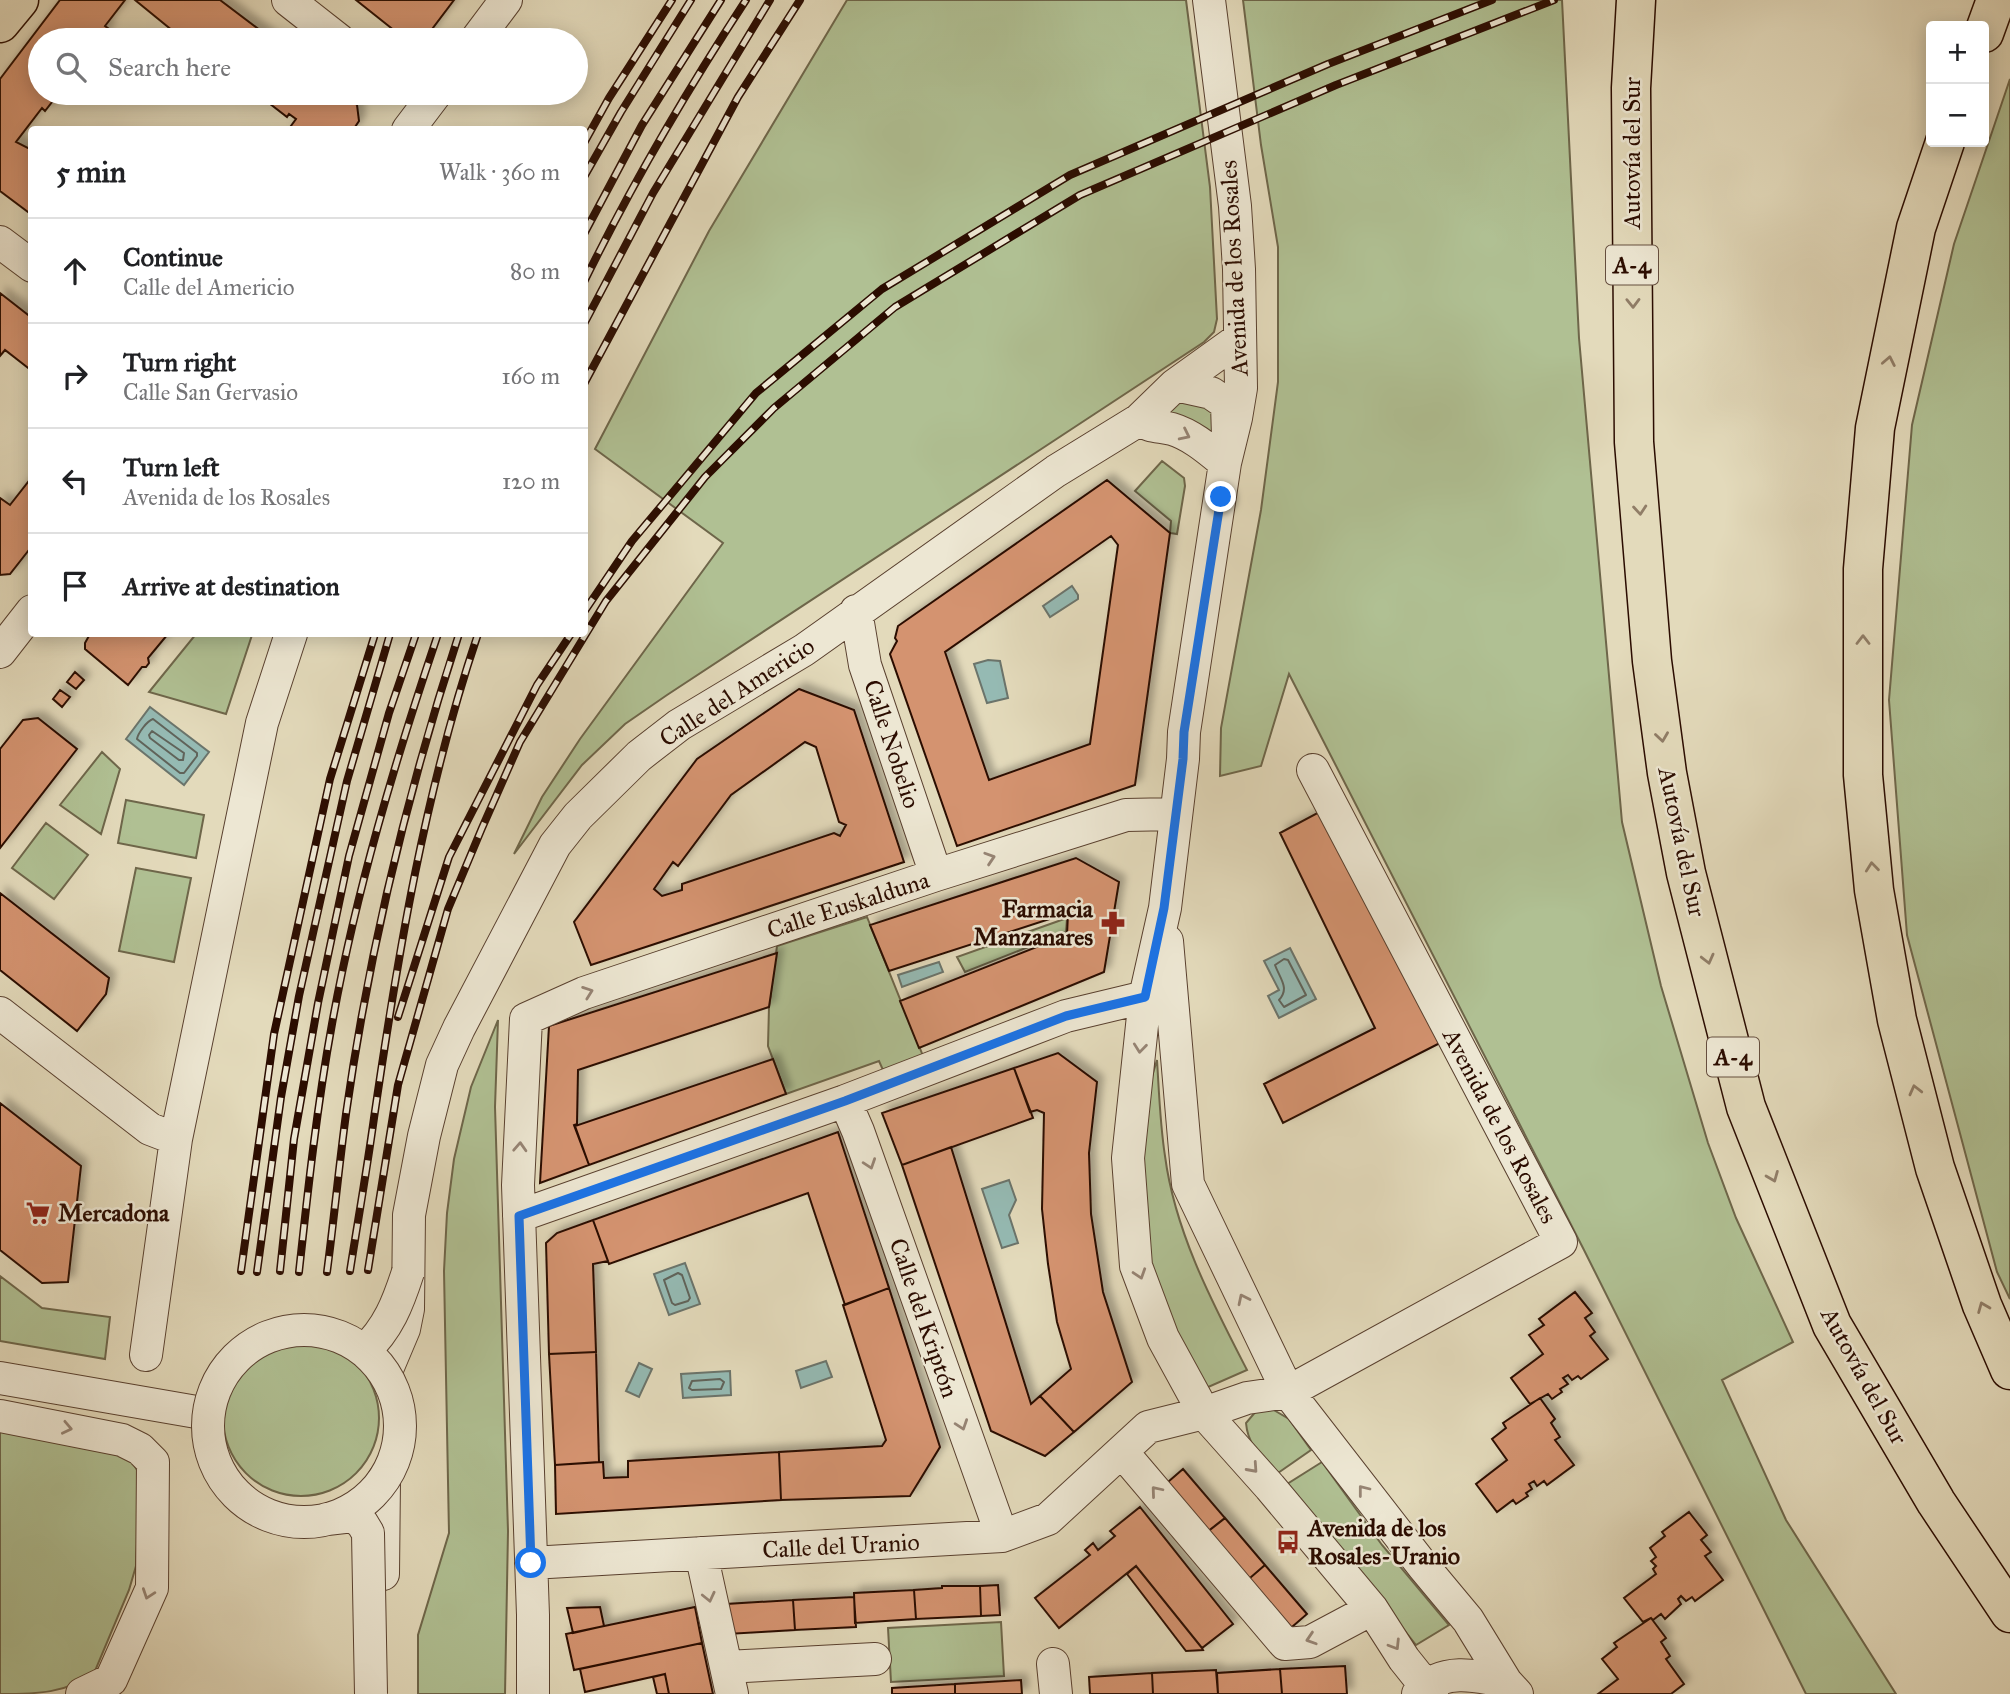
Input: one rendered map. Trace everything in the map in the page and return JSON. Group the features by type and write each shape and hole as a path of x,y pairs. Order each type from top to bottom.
{"main road":[{"path":"0,23 19,0"},
{"path":"1614,0 1614,20 1631,88"},
{"name":"Autovía del Sur","path":"1636,0 1631,88 1634,442 1651,661 1667,773 1686,873 1746,1107 1832,1325 1936,1502 2010,1613"},
{"path":"1988,21 1996,0"},
{"path":"1943,147 1916,228 1875,428 1863,569 1863,775 1874,890 1897,1020 1935,1168 1982,1305 2010,1370"}],"street":[{"path":"288,0 324,28"},
{"path":"485,28 506,0"},
{"name":"Avenida de los Rosales","path":"1209,0 1235,206 1241,388 1226,455 1184,732 1164,908 1145,997 1128,1158 1136,1266 1163,1338 1204,1413 1372,1609 1425,1691 1453,1674 1481,1676 1511,1688"},
{"path":"0,242 28,263"},
{"name":"Calle del Americio","path":"385,1374 404,1329 409,1305 409,1215 424,1136 442,1065 555,845 578,816 639,756 679,725 804,650 1056,471 1139,420 1175,385 1239,340"},
{"path":"1139,420 1146,425 1173,429 1226,455 1227,404 1211,393 1175,385"},
{"name":"Calle Nobelio","path":"856,611 865,665 936,875"},
{"path":"4,638 28,615"},
{"path":"146,1355 176,1139 262,723 290,637"},
{"name":"Avenida de los Rosales","path":"1288,1392 1561,1242 1313,771"},
{"name":"Calle Euskalduna","path":"519,1216 518,1185 526,1019 584,993 936,875 1126,815 1175,814"},
{"name":"Avenida de los Rosales","path":"1164,908 1188,1184 1288,1392 1468,1620 1511,1688"},
{"path":"533,1694 533,1615 519,1216 845,1101 1066,1016 1145,997"},
{"path":"0,1013 150,1129 176,1139"},
{"name":"Calle del Kriptón","path":"845,1101 1002,1536"},
{"name":"Calle del Americio","path":"364,1351 378,1338 388,1323 408,1272"},
{"path":"319,1521 338,1516 371,1495 393,1462 400,1423 397,1404 385,1374 364,1351 336,1335 293,1331 273,1335 253,1345 236,1358 222,1374 208,1414 209,1444 219,1472 237,1495 261,1512 289,1521 319,1521 353,1516 362,1523 368,1533 371,1694"},
{"path":"0,1378 208,1414"},
{"name":"Calle del Uranio","path":"531,1563 1002,1536 1048,1519 1148,1427 1204,1413 1247,1398 1288,1392"},
{"path":"0,1416 122,1440 140,1449 153,1462 152,1588 111,1680 82,1694"},
{"path":"1122,1452 1285,1644 1310,1642 1372,1609"},
{"path":"383,1694 384,1479"},
{"path":"701,1553 729,1680 875,1658"}],"green space":[{"path":"847,0 1186,0 1210,187 1217,319 1214,332 1204,342 625,724 582,765 514,854 542,797 580,739 723,543 595,449 709,231"},
{"path":"1243,0 1562,0 1579,338 1622,822 1661,986 1708,1143 1736,1218 1793,1342 1722,1380 1786,1520 1896,1694 1806,1694 1584,1250 1289,674 1261,766 1220,776 1221,728 1261,510 1278,382 1278,247 1261,145"},
{"path":"2010,79 2010,1299 1997,1272 1907,935 1889,700 1912,425 1954,244"},
{"path":"1173,399 1211,404 1216,419 1213,442 1151,414"},
{"path":"1162,461 1184,478 1177,534 1170,533 1171,521 1135,491"},
{"path":"194,637 251,637 226,714 149,692"},
{"path":"102,752 120,769 101,834 60,805"},
{"path":"126,800 204,815 196,858 118,843"},
{"path":"46,823 88,855 54,899 12,868"},
{"path":"136,868 191,878 174,962 119,951"},
{"path":"867,917 923,1056 883,1070 879,1061 786,1094 768,1046 769,1007 777,946"},
{"path":"1067,918 1066,932 965,972 957,957"},
{"path":"498,1020 495,1107 508,1531 505,1694 418,1694 418,1635 449,1533 444,1271 447,1213 454,1159 471,1087"},
{"path":"1157,1060 1163,1144 1177,1212 1208,1292 1247,1370 1206,1388 1184,1354 1149,1267 1140,1185 1147,1093"},
{"path":"0,1276 42,1308 110,1317 105,1359 0,1341"},
{"path":"301,1340 331,1346 356,1363 373,1388 379,1418 373,1448 356,1473 331,1490 301,1496 271,1490 246,1473 229,1448 223,1418 229,1388 246,1363 271,1346"},
{"path":"1272,1409 1289,1419 1311,1450 1278,1473 1253,1445 1246,1423 1257,1410"},
{"path":"0,1423 53,1433 131,1460 140,1482 136,1566 129,1590 95,1671 74,1684 50,1691 0,1694"},
{"path":"1322,1462 1382,1545 1449,1625 1416,1645 1338,1546 1284,1486"},
{"path":"1001,1622 1004,1676 891,1682 888,1628"}],"water":[{"path":"1072,586 1078,599 1050,617 1043,606"},
{"path":"988,660 1000,661 1008,698 987,703 974,664"},
{"path":"150,707 209,752 184,785 126,739"},
{"path":"1290,948 1316,999 1279,1018 1268,996 1279,990 1264,961"},
{"path":"939,962 943,972 902,987 898,975"},
{"path":"1009,1180 1016,1200 1009,1215 1018,1243 1002,1248 982,1189"},
{"path":"685,1263 700,1304 669,1315 654,1274"},
{"path":"826,1361 832,1377 801,1388 796,1371"},
{"path":"639,1363 652,1369 639,1397 626,1391"},
{"path":"730,1371 731,1395 683,1398 681,1374"}],"building":[{"path":"60,0 125,0 105,26 108,28 39,28"},
{"path":"135,0 220,0 257,28 169,28"},
{"path":"356,0 454,0 433,28 391,28"},
{"path":"28,42 28,105 50,105 45,111 42,108 16,142 28,148 28,212 0,191 0,79"},
{"path":"272,105 357,105 359,121 356,126 291,126 296,119 289,114 287,117"},
{"path":"0,293 28,315 28,368 5,350 0,356"},
{"path":"1107,480 1170,533 1135,785 957,846 890,654 897,641 895,638 898,626","holes":["1111,536 1118,545 1090,744 989,780 945,652"]},
{"path":"28,482 28,551 10,574 0,575 0,498 10,505"},
{"path":"88,637 166,637 148,658 146,667 142,667 128,685 85,649"},
{"path":"75,672 84,680 76,689 67,682"},
{"path":"799,689 854,710 904,862 591,965 574,922 697,759","holes":["805,742 816,747 839,822 846,825 840,836 834,833 682,884 682,890 662,896 654,889 673,862 678,866 731,795"]},
{"path":"60,690 70,697 62,707 53,699"},
{"path":"38,718 77,749 0,848 0,749 23,720"},
{"path":"1323,810 1440,1043 1283,1123 1264,1084 1375,1028 1280,833"},
{"path":"1076,858 1119,882 1104,972 919,1048 900,1001 1067,935 1068,913 889,971 870,925"},
{"path":"0,893 109,978 106,994 77,1031 0,970"},
{"path":"777,953 769,1007 578,1070 577,1124 574,1125 589,1165 540,1183 549,1026"},
{"path":"1058,1053 1097,1082 1089,1153 1091,1214 1103,1292 1132,1382 1074,1432 1040,1396 1071,1369 1057,1322 1042,1209 1044,1113 1037,1110 1030,1112 1014,1068"},
{"path":"773,1059 786,1094 589,1165 575,1126"},
{"path":"1014,1068 1033,1118 902,1165 882,1113"},
{"name":"Mercadona","path":"0,1103 81,1166 68,1282 42,1283 0,1250"},
{"path":"838,1132 889,1288 845,1305 808,1193 609,1264 593,1220"},
{"path":"951,1147 1031,1404 1040,1396 1074,1432 1045,1456 991,1431 902,1165"},
{"path":"593,1220 608,1261 593,1264 596,1352 549,1354 546,1243 557,1233"},
{"path":"889,1288 940,1447 910,1496 781,1500 779,1452 882,1446 886,1440 843,1305"},
{"path":"1575,1292 1592,1313 1585,1318 1595,1332 1590,1336 1608,1359 1581,1379 1578,1376 1572,1380 1568,1375 1563,1378 1568,1384 1552,1399 1548,1394 1530,1404 1511,1378 1543,1354 1529,1335 1544,1325 1539,1319"},
{"path":"596,1352 599,1462 555,1465 549,1354"},
{"path":"1540,1398 1555,1419 1551,1423 1560,1437 1555,1440 1574,1465 1547,1485 1544,1481 1537,1486 1534,1481 1529,1484 1532,1489 1526,1493 1528,1496 1516,1504 1513,1500 1497,1512 1476,1484 1507,1460 1492,1439 1506,1428 1503,1423"},
{"path":"779,1452 781,1500 556,1514 555,1465 603,1462 604,1478 628,1477 628,1461"},
{"path":"1183,1469 1225,1518 1202,1536 1161,1488"},
{"path":"1140,1507 1233,1624 1202,1648 1136,1566 1059,1628 1035,1598 1090,1555 1085,1550 1093,1543 1098,1550 1115,1536 1110,1531"},
{"path":"1689,1512 1707,1535 1701,1540 1711,1552 1705,1556 1723,1580 1695,1601 1692,1597 1686,1601 1681,1596 1678,1599 1681,1604 1665,1619 1661,1614 1653,1620 1651,1618 1643,1622 1624,1598 1656,1574 1653,1569 1656,1566 1651,1561 1656,1557 1650,1548 1665,1536 1662,1532"},
{"path":"1225,1518 1265,1565 1243,1584 1202,1536"},
{"path":"1265,1565 1307,1614 1285,1633 1243,1584"},
{"path":"1136,1566 1203,1650 1186,1651 1127,1574"},
{"path":"998,1585 1000,1615 981,1616 980,1586"},
{"path":"942,1586 980,1586 981,1616 916,1619 914,1590"},
{"path":"914,1590 916,1619 855,1623 854,1593"},
{"path":"854,1597 856,1627 795,1630 793,1600"},
{"path":"793,1600 795,1630 727,1634 726,1604"},
{"path":"600,1607 604,1626 573,1633 567,1608"},
{"path":"695,1607 702,1643 574,1670 566,1634"},
{"path":"1651,1618 1666,1638 1661,1642 1670,1656 1666,1659 1684,1684 1671,1694 1598,1694 1618,1679 1602,1659 1617,1647 1614,1643"},
{"path":"702,1643 713,1694 669,1694 665,1674 585,1692 580,1669"},
{"path":"1345,1666 1347,1694 1282,1694 1280,1669"},
{"path":"1280,1669 1282,1694 1218,1694 1217,1673"},
{"path":"1216,1670 1218,1694 1153,1694 1152,1673"},
{"path":"1152,1673 1153,1694 1090,1694 1089,1677"},
{"path":"665,1674 669,1694 657,1694 653,1677"},
{"path":"1021,1680 1022,1694 955,1694 955,1684"},
{"path":"955,1684 955,1694 892,1694 892,1688"}],"railway":[{"path":"588,136 672,0"},
{"path":"588,170 691,0"},
{"path":"588,226 642,125 721,0"},
{"path":"588,274 661,138 746,0"},
{"path":"588,316 653,193 770,0"},
{"path":"588,377 738,97 800,0"},
{"path":"588,606 632,541 756,393 882,289 1070,175 1328,64 1492,0"},
{"path":"588,631 606,601 705,477 774,408 895,307 1080,195 1336,85 1554,0"},
{"path":"241,1271 274,1034 330,779 374,637"},
{"path":"257,1272 281,1097 299,996 347,781 389,637"},
{"path":"280,1271 294,1139 318,1003 349,856 389,713 415,637"},
{"path":"299,1272 317,1117 342,974 378,827 437,637"},
{"path":"327,1272 355,1053 378,932 423,752 458,637"},
{"path":"350,1271 415,873 443,752 477,637"},
{"path":"398,1017 449,857 537,685 569,637"},
{"path":"368,1270 398,1085 448,909 520,742 584,637"}],"place":[{"name":"Farmacia Manzanares","path":"1113,923"},
{"name":"Mercadona","path":"38,1213"},
{"name":"Avenida de los Rosales-Uranio","path":"1288,1542"}],"route":[{"path":"531,1563 519,1216 845,1101 1066,1016 1145,997 1164,908 1184,732 1221,497"}]}
